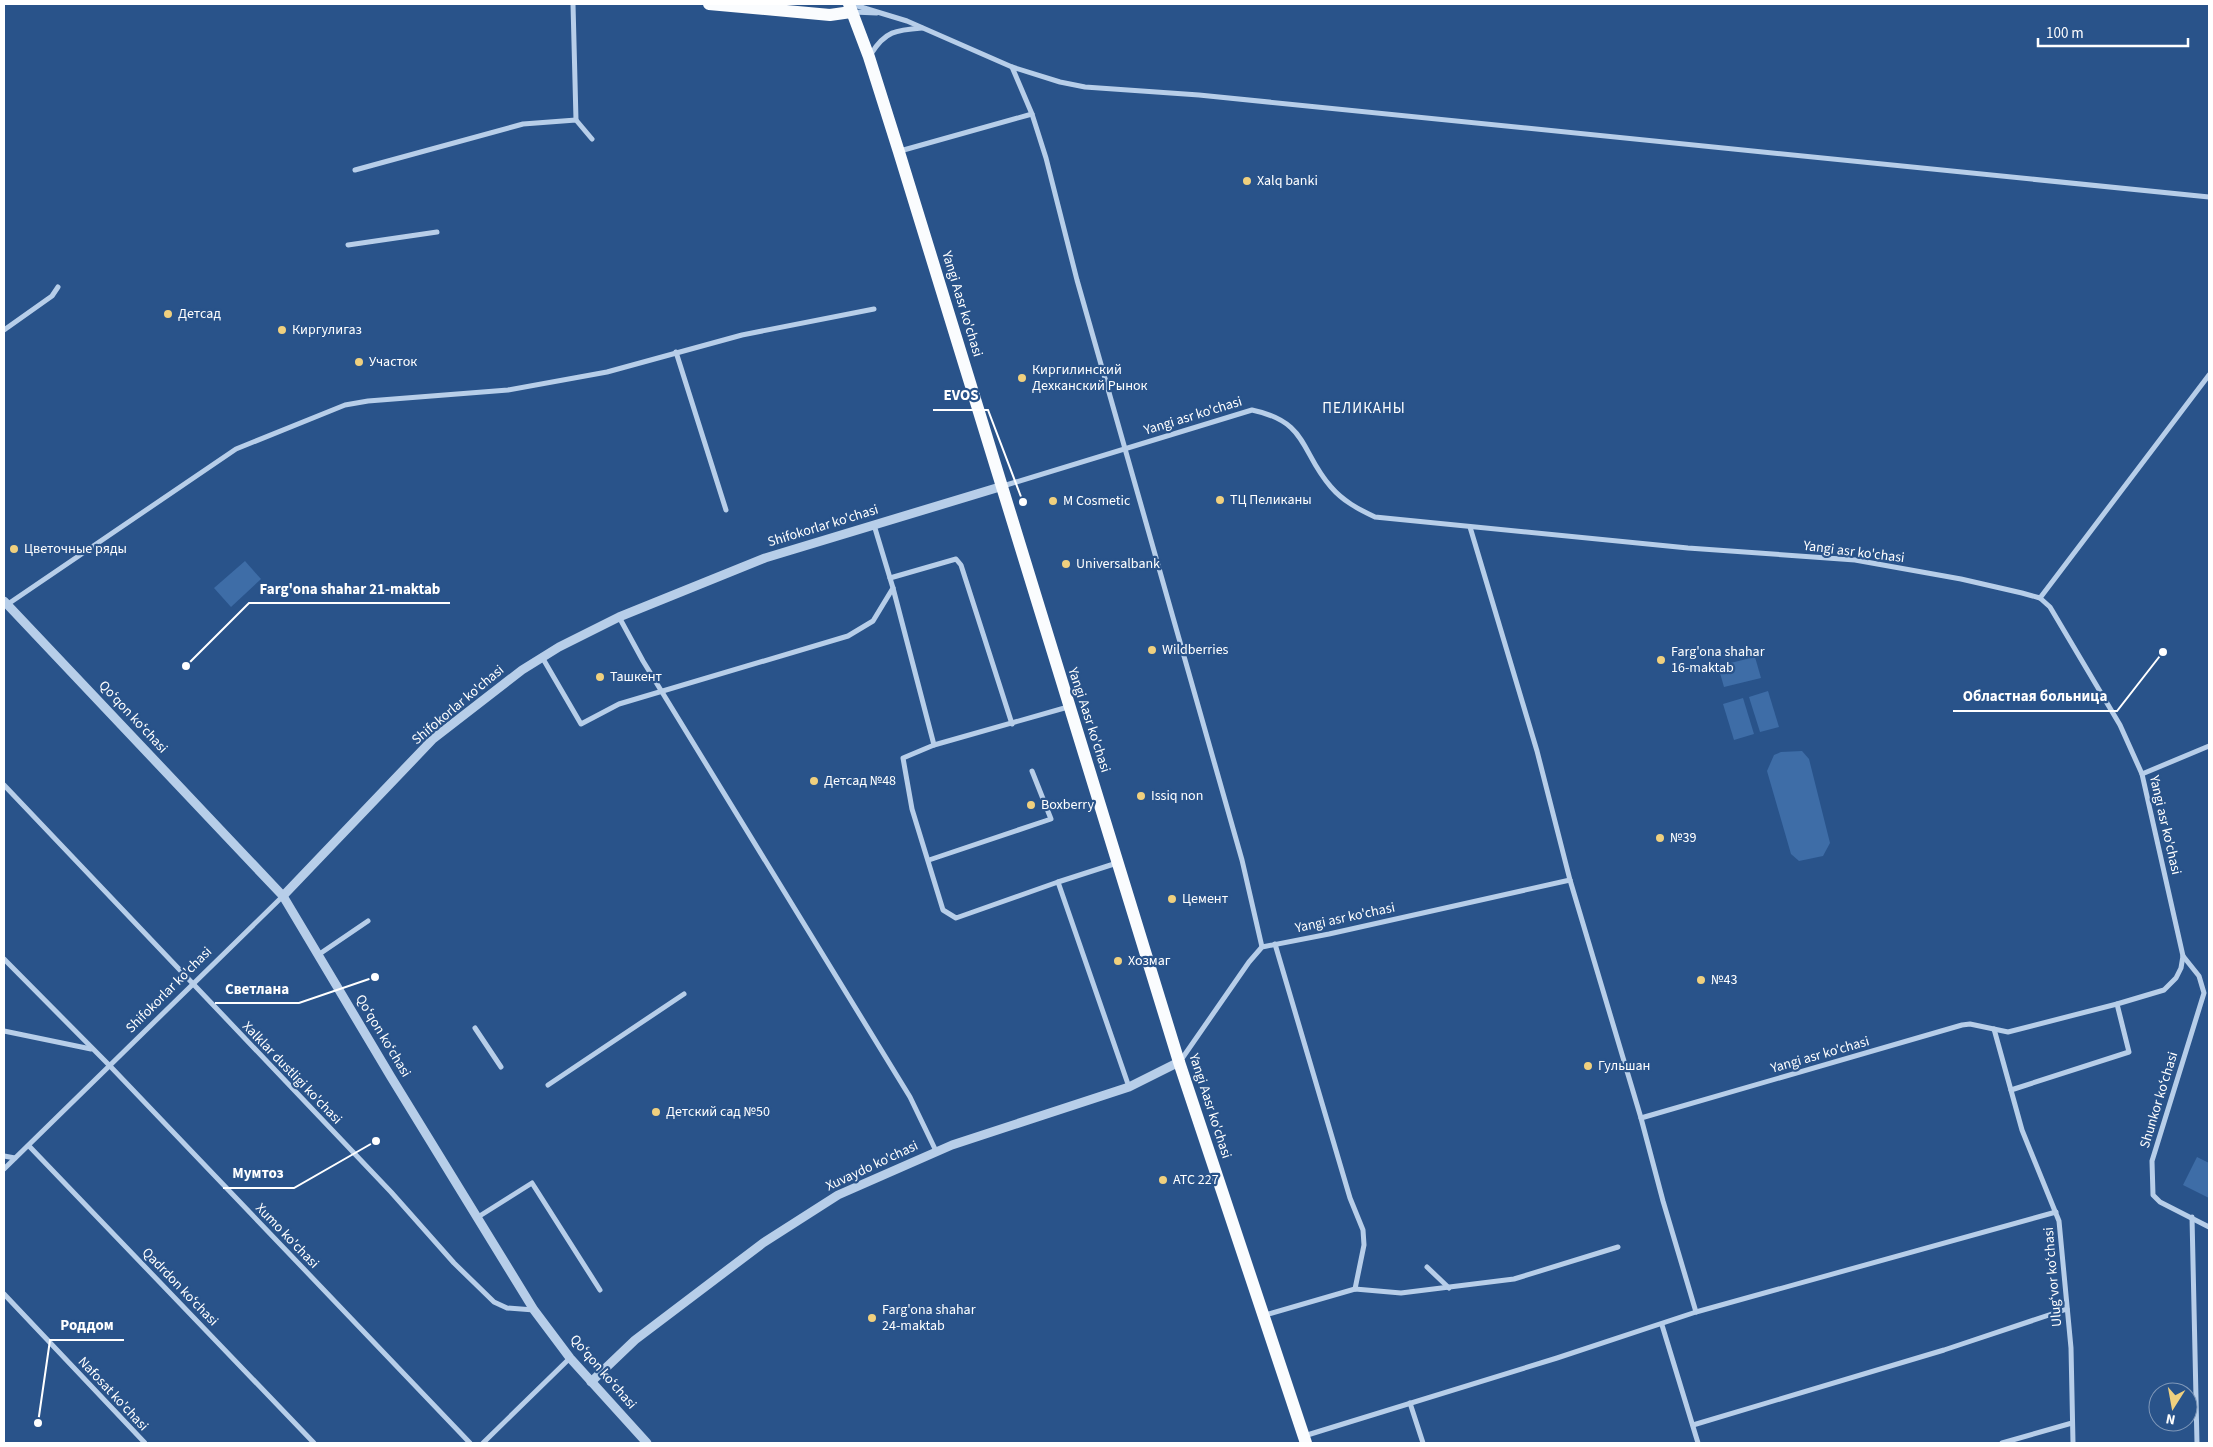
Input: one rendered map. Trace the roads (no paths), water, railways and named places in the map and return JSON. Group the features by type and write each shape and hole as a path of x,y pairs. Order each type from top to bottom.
{"main road":[{"path":"709,4 833,15 851,7"},
{"name":"Yangi Aasr ko'chasi","path":"851,7 869,57 1003,486 1068,707 1119,862 1179,1062 1304,1440"}],"street":[{"path":"574,4 576,120 592,139"},
{"path":"851,7 887,14 924,28 1012,67 1060,82 1085,87 1198,95 2209,197"},
{"path":"851,7 887,14"},
{"path":"869,57 884,36 894,31 924,28"},
{"path":"1012,67 1032,114 1242,860 1262,947 1249,962 1179,1062"},
{"path":"899,152 1032,114"},
{"path":"355,170 523,124 576,120"},
{"path":"348,245 437,232"},
{"path":"4,330 52,296 58,287"},
{"path":"6,602 236,449 345,405 368,401 502,391 607,372 742,335 874,309"},
{"path":"676,352 726,510"},
{"path":"2040,598 2209,375"},
{"name":"Yangi asr ko'chasi","path":"1003,486 1252,410 1269,413 1292,427 1305,443 1330,486 1344,500 1375,517 1470,528 1688,548 1855,560 1961,579 2040,598 2050,607 2120,725 2142,774 2183,956 2182,968 2170,986 2117,1004 2008,1032 1970,1024 1962,1025 1641,1118"},
{"name":"Shifokorlar ko'chasi","path":"4,1169 283,896 433,739 522,670 619,617 765,558 1003,486"},
{"path":"874,525 893,588 934,745"},
{"path":"1470,528 1550,797 1570,880 1641,1118 1696,1312"},
{"path":"890,578 956,559 961,565 1012,724"},
{"path":"542,658 581,724 619,704 848,636 873,621 893,588"},
{"name":"Qoʻqon koʻchasi","path":"6,602 283,896 534,1310 570,1358 647,1443"},
{"path":"619,617 643,661 910,1097 936,1151"},
{"path":"1068,707 934,745 904,758 912,809 943,910 956,918 1119,862"},
{"path":"2142,774 2209,746"},
{"path":"929,860 1051,820 1032,771"},
{"name":"Xalklar dustligi ko'chasi","path":"4,785 193,986 391,1192 454,1263 494,1302 507,1308 534,1310"},
{"name":"Yangi asr ko'chasi","path":"1262,947 1570,880"},
{"path":"1058,882 1129,1087"},
{"path":"318,955 368,922"},
{"path":"1276,944 1350,1198 1363,1230 1363,1252 1355,1289"},
{"name":"Shunkor koʻchasi","path":"2183,956 2200,976 2204,994 2152,1161 2154,1195 2160,1202 2209,1227"},
{"name":"Xumo ko'chasi","path":"4,959 110,1066 470,1443"},
{"path":"548,1085 684,994"},
{"path":"2011,1090 2129,1052 2117,1004"},
{"path":"476,1028 501,1067"},
{"name":"Ulugʻvor koʻchasi","path":"1994,1029 2022,1130 2059,1221 2070,1348 2073,1443"},
{"path":"4,1031 92,1049"},
{"name":"Xuvaydo ko'chasi","path":"591,1382 635,1340 763,1244 838,1195 936,1151 1129,1087 1179,1062"},
{"name":"Qadrdon koʻchasi","path":"29,1146 314,1443"},
{"path":"4,1156 15,1158"},
{"path":"478,1217 532,1183 600,1290"},
{"path":"1304,1440 1410,1403 1662,1325 1696,1312 2056,1212"},
{"path":"2192,1217 2197,1443"},
{"path":"1262,1316 1355,1289 1401,1294 1514,1279 1618,1247"},
{"path":"1427,1267 1449,1288"},
{"name":"Nafosat ko'chasi","path":"4,1294 145,1443"},
{"path":"1693,1425 1944,1350 2067,1309"},
{"path":"1662,1325 1698,1443"},
{"path":"483,1443 570,1358"},
{"path":"1410,1403 1423,1443"},
{"path":"2002,1443 2072,1423"}],"place":[{"name":"Xalq banki","path":"1247,181"},
{"name":"Детсад","path":"168,314"},
{"name":"Киргулигаз","path":"282,330"},
{"name":"Участок","path":"359,362"},
{"name":"Киргилинский Дехканский Рынок","path":"1022,378"},
{"name":"ТЦ Пеликаны","path":"1220,500"},
{"name":"M Cosmetic","path":"1053,501"},
{"name":"EVOS","path":"1023,502"},
{"name":"Цветочные ряды","path":"14,549"},
{"name":"Universalbank","path":"1066,564"},
{"name":"Wildberries","path":"1152,650"},
{"name":"Областная больница","path":"2163,652"},
{"name":"Farg'ona shahar 16-maktab","path":"1661,660"},
{"name":"Farg'ona shahar 21-maktab","path":"186,666"},
{"name":"Ташкент","path":"600,677"},
{"name":"Детсад №48","path":"814,781"},
{"name":"Issiq non","path":"1141,796"},
{"name":"Boxberry","path":"1031,805"},
{"name":"№39","path":"1660,838"},
{"name":"Цемент","path":"1172,899"},
{"name":"Хозмаг","path":"1118,961"},
{"name":"Светлана","path":"375,977"},
{"name":"№43","path":"1701,980"},
{"name":"Гульшан","path":"1588,1066"},
{"name":"Детский сад №50","path":"656,1112"},
{"name":"Mумтоз","path":"376,1141"},
{"name":"АТС 227","path":"1163,1180"},
{"name":"Farg'ona shahar 24-maktab","path":"872,1318"},
{"name":"Роддом","path":"38,1423"}],"district":[{"name":"ПЕЛИКАНЫ","path":"1364,408"}]}
